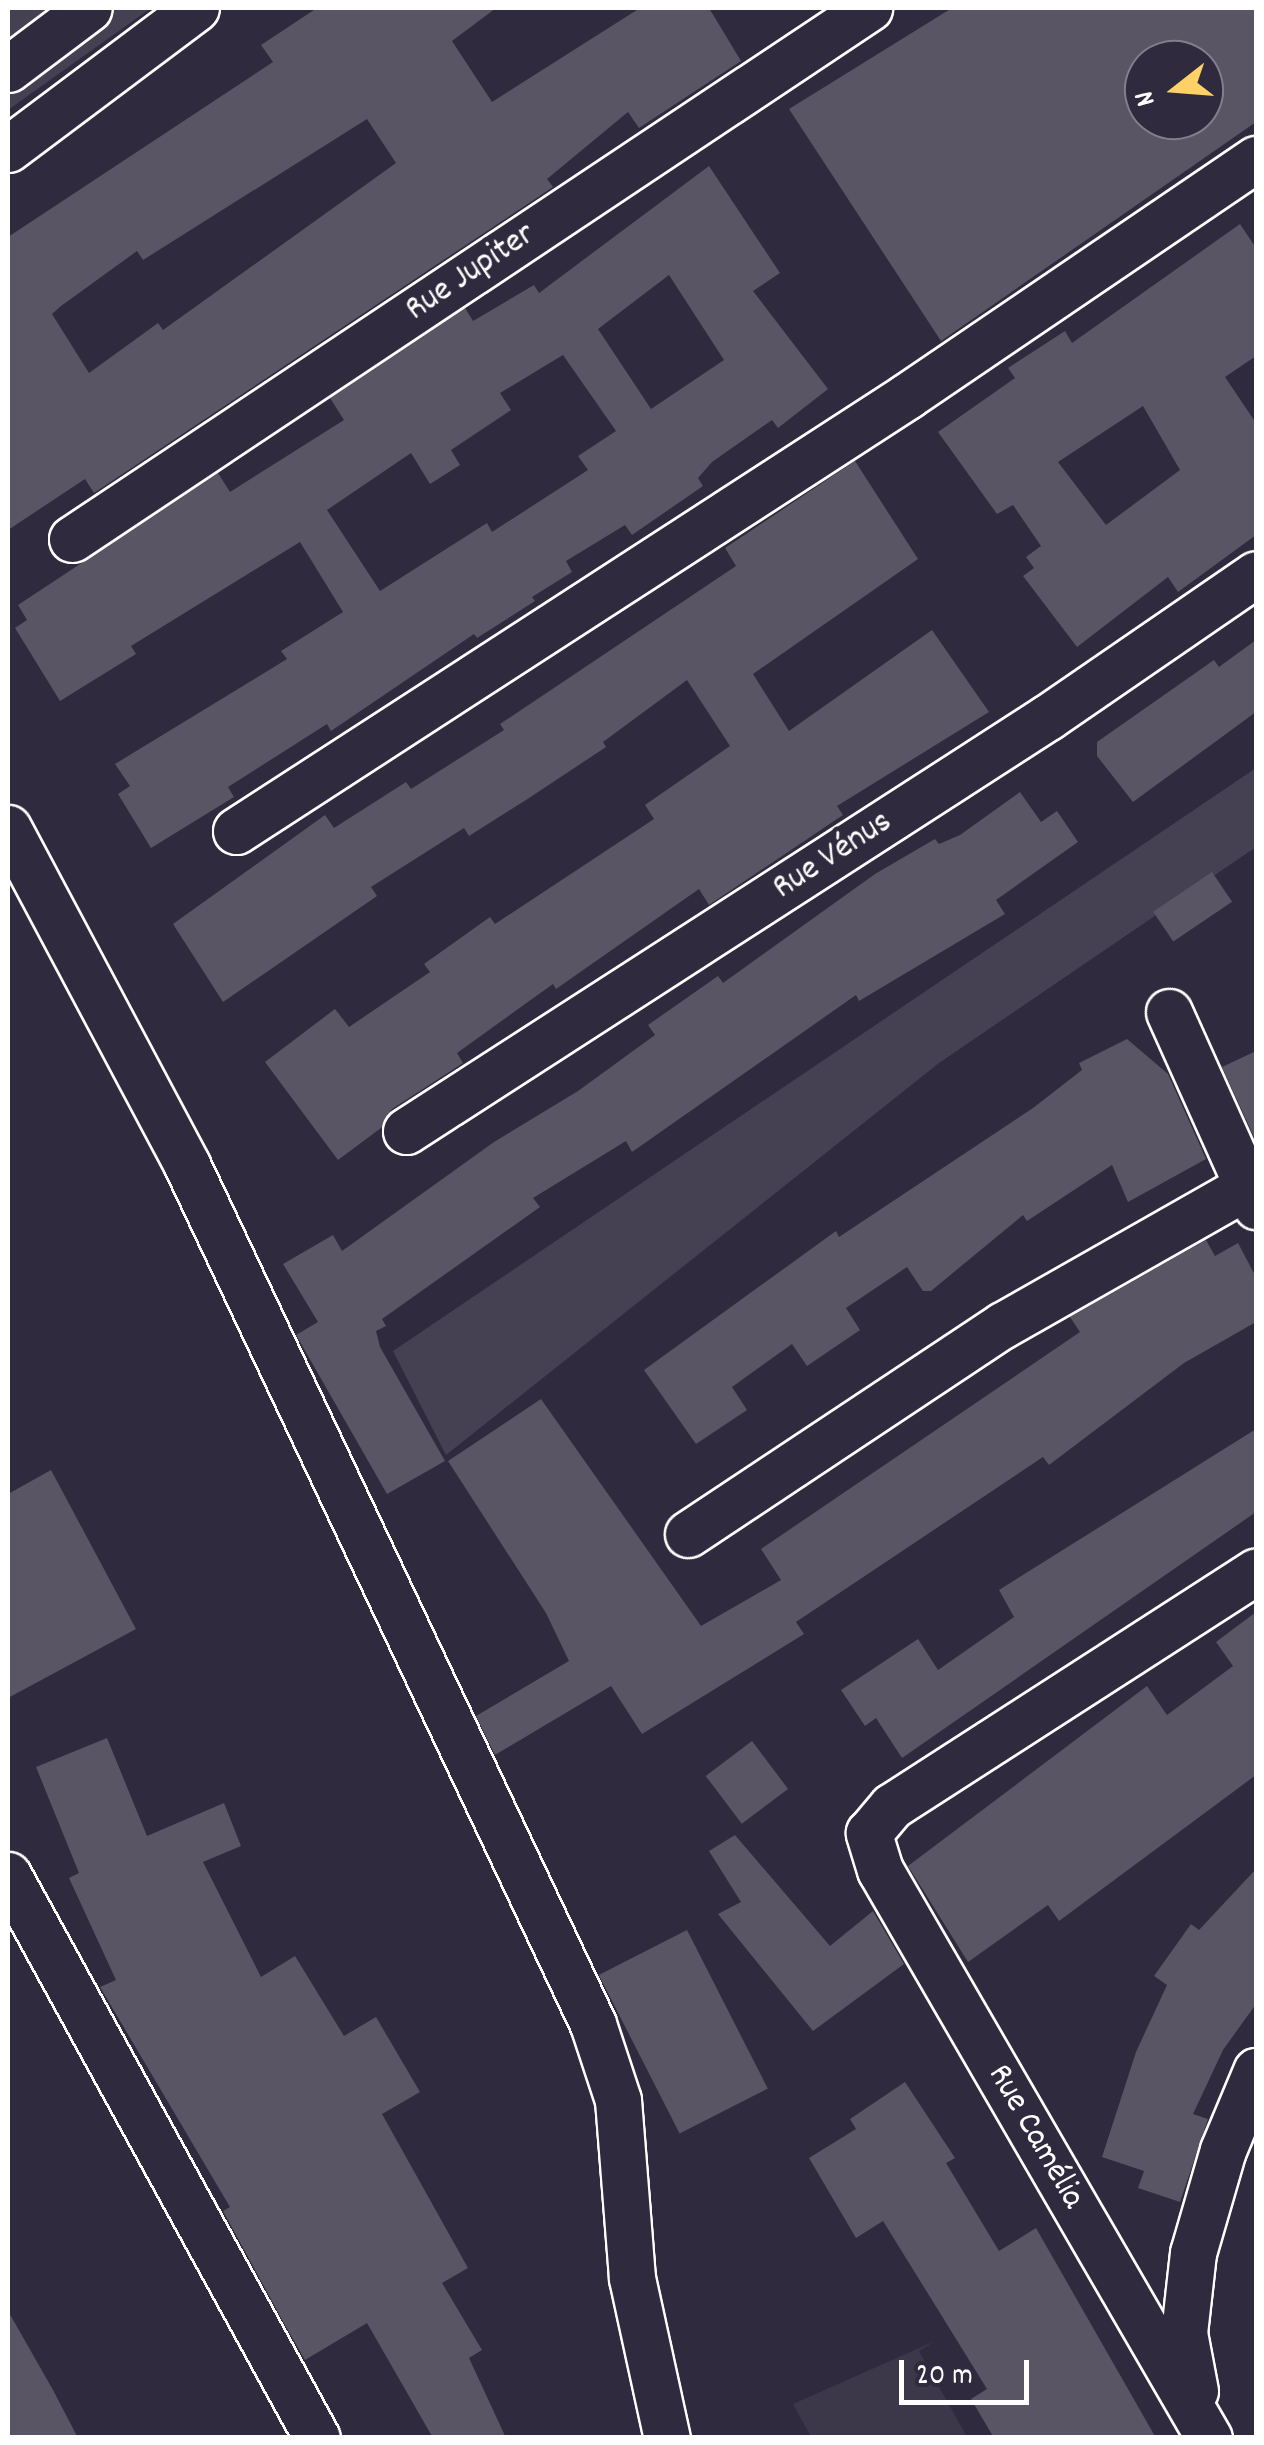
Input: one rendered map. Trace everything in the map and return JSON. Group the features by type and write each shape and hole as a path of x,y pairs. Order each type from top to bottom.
{"street":[{"path":"8,69 89,8"},
{"path":"8,150 196,8"},
{"name":"Rue Jupiter","path":"72,538 870,8"},
{"path":"236,832 907,396 1256,159"},
{"name":"Rue Vénus","path":"406,1131 1048,718 1256,574"},
{"path":"8,828 187,1165 593,2024 618,2100 632,2278 667,2438"},
{"path":"688,1534 1003,1324 1253,1190 1169,1012"},
{"name":"Rue Camélia","path":"1204,2429 880,1870 868,1833 892,1806 1256,1571"},
{"path":"8,1875 316,2438"},
{"path":"1204,2429 1184,2333 1193,2253 1222,2150 1256,2071"}],"shaded area":[{"path":"8,8 151,8 8,110"},
{"path":"1256,768 1256,847 939,1063 446,1455 393,1351"},
{"path":"935,2341 919,2351 967,2437 811,2437 793,2404"}],"building":[{"path":"317,8 496,8 452,41 492,102 640,8 709,8 741,61 639,128 628,112 547,179 553,187 94,493 85,479 8,530 8,237 273,62 261,45","holes":["367,119 396,163 163,330 158,323 89,373 52,314 137,251 143,260"]},
{"path":"952,8 1256,8 1256,122 941,341 789,109"},
{"path":"709,166 780,273 753,291 828,389 778,428 772,420 712,462 698,478 703,486 632,535 625,525 566,561 572,572 532,597 535,601 477,638 474,634 331,731 327,724 228,787 234,797 151,848 118,794 130,786 115,764 287,659 281,651 343,612 300,542 131,646 136,654 60,701 15,628 27,620 18,605 218,473 230,492 344,420 330,398 465,308 473,321 534,285 539,293","holes":["669,275 724,360 651,409 598,329","563,355 616,431 578,456 588,470 492,532 487,523 380,591 327,510 411,453 430,484 460,465 451,450 511,410 500,393"]},
{"path":"1240,224 1256,248 1256,356 1225,377 1256,423 1256,535 1178,592 1168,577 1077,647 1023,576 1034,568 1026,557 1041,546 1013,505 997,514 938,432 1015,378 1008,368 1065,331 1072,343","holes":["1143,406 1180,470 1106,525 1058,462"]},
{"path":"855,461 918,559 753,674 789,731 932,630 989,712 837,806 843,815 709,905 699,889 556,989 553,984 457,1053 463,1063 392,1109 381,1128 338,1160 265,1062 335,1009 349,1027 430,972 424,964 490,917 495,924 654,819 645,805 730,746 687,680 603,742 606,747 526,800 469,836 464,828 371,887 377,896 223,1002 173,924 325,815 334,828 406,782 411,789 504,730 500,724 736,566 725,548"},
{"path":"1256,640 1256,712 1133,802 1097,756 1097,742 1214,660 1219,667"},
{"path":"1020,792 1041,822 1057,811 1078,842 996,900 1005,914 859,1001 856,995 632,1152 626,1141 533,1198 540,1207 382,1319 386,1326 376,1331 380,1347 445,1461 387,1494 296,1335 318,1322 283,1264 333,1235 342,1251 494,1142 578,1091 655,1035 648,1025 718,976 723,983 875,874 935,839 939,844 960,835"},
{"path":"1212,872 1232,902 1173,942 1153,912"},
{"path":"1127,1039 1168,1074 1206,1159 1128,1202 1112,1165 1027,1221 1023,1215 931,1291 923,1291 907,1267 846,1308 860,1330 807,1366 792,1344 732,1387 747,1410 696,1444 644,1370 836,1231 839,1237 1033,1108 1082,1070 1079,1063"},
{"path":"1256,1051 1256,1136 1254,1137 1222,1067"},
{"path":"1206,1240 1215,1256 1238,1243 1256,1277 1256,1322 1184,1363 1049,1465 1043,1457 796,1622 804,1634 642,1734 611,1686 495,1755 476,1716 569,1661 546,1613 448,1461 541,1399 701,1626 781,1580 761,1549 1080,1332 1070,1317"},
{"path":"1256,1429 1256,1512 902,1758 876,1718 865,1726 841,1690 918,1639 938,1670 1014,1617 999,1590"},
{"path":"51,1470 136,1629 8,1698 8,1494"},
{"path":"1256,1612 1256,1775 1059,1921 1048,1905 968,1962 908,1866 1147,1686 1167,1715 1233,1666 1216,1642"},
{"path":"107,1738 147,1836 224,1803 241,1846 203,1862 261,1977 295,1956 344,2036 376,2017 420,2092 382,2114 468,2268 442,2283 482,2350 469,2358 506,2438 433,2438 367,2323 305,2360 286,2327 223,2211 230,2207 100,1987 116,1980 69,1878 79,1873 36,1767"},
{"path":"752,1741 788,1789 742,1824 706,1776"},
{"path":"735,1835 830,1946 873,1911 904,1964 813,2031 718,1914 741,1902 709,1851"},
{"path":"1256,1869 1256,2004 1223,2050 1193,2114 1208,2119 1180,2202 1138,2188 1144,2171 1102,2157 1136,2052 1167,1985 1154,1976 1191,1924 1199,1930"},
{"path":"687,1930 768,2089 680,2134 599,1975"},
{"path":"905,2082 955,2158 946,2163 999,2251 1036,2228 1156,2438 994,2438 971,2399 987,2389 883,2221 856,2238 809,2158 856,2129 850,2119"},
{"path":"8,2311 53,2390 78,2438 8,2438"}]}
